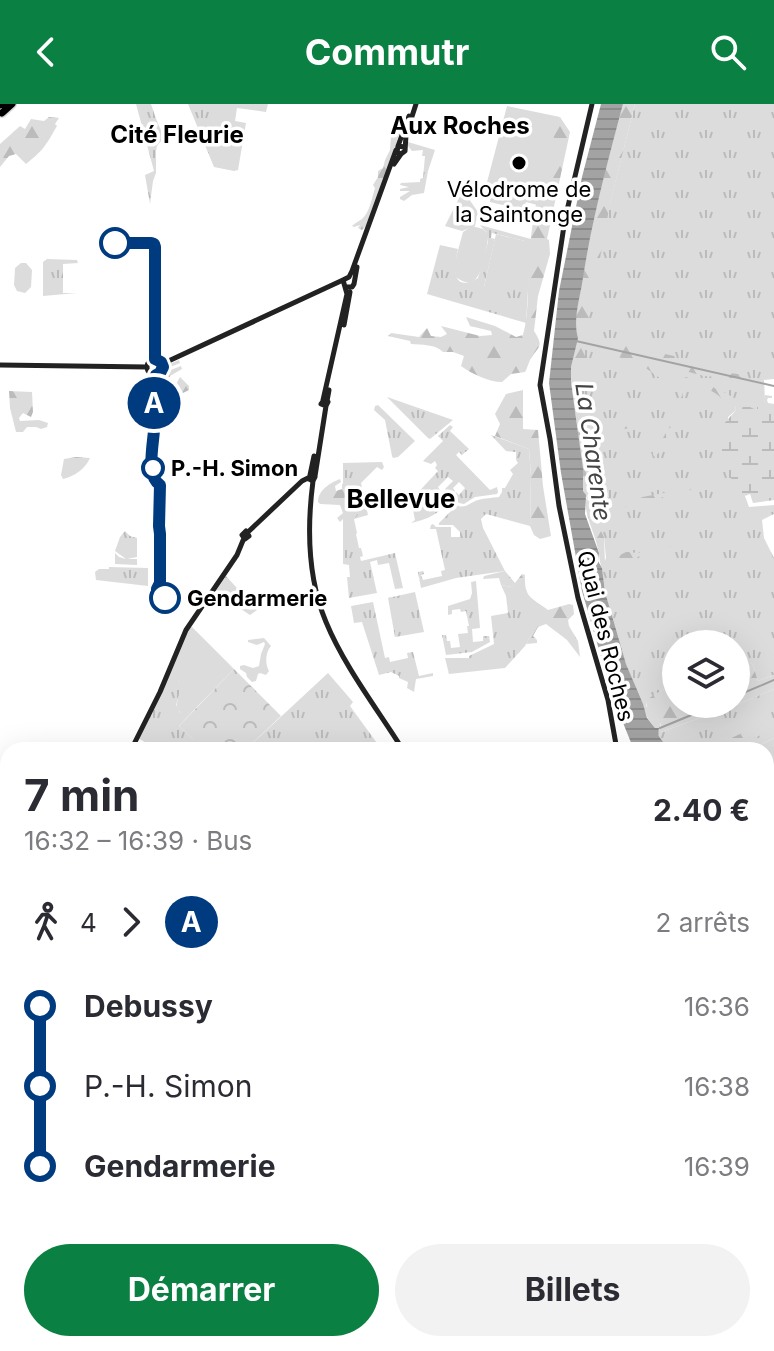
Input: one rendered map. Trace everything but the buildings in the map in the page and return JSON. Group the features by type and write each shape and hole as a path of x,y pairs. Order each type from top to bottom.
{"main road":[{"path":"1,109 12,104"}],"street":[{"name":"Quai des Roches","path":"592,104 565,219 540,385 559,506 578,598 608,700 616,742"},
{"path":"398,742 343,656 321,609 311,551 312,477 348,283 400,149 413,105"},
{"path":"162,364 332,286 348,283"},
{"path":"147,367 153,360 162,364"},
{"path":"147,367 150,374 156,375 162,371 162,364"},
{"path":"0,366 147,367"},
{"path":"135,742 186,630 237,555 246,535 302,481 312,477"}],"green space":[{"path":"136,104 151,104 165,136 157,146 156,173 150,204 145,175 154,171"},
{"path":"188,104 268,104 266,112 237,108 235,121 246,123 238,170 214,167"},
{"path":"623,104 635,104 610,204 588,323 583,331 595,341 598,339 674,356 677,361 738,374 742,384 666,366 662,368 724,392 743,404 741,409 734,402 699,387 684,387 682,397 679,396 675,381 659,377 635,362 585,345 577,337 576,316 589,239"},
{"path":"635,104 774,104 774,379 764,380 765,400 757,411 735,406 736,410 728,417 736,483 749,507 774,505 774,514 762,520 764,538 774,558 774,675 758,681 750,662 750,630 662,630 662,690 646,701 646,706 660,722 661,732 700,718 750,718 750,699 774,689 774,738 766,742 663,742 658,735 659,728 655,728 648,719 619,643 605,592 602,568 606,558 604,537 589,510 589,502 583,491 573,362 582,280 595,213 610,203"},
{"name":"Vélodrome de la Saintonge","path":"507,106 560,117 537,205 526,202 523,210 485,198"},
{"path":"400,113 405,115 389,166 362,230 358,228 360,225 352,226 365,216 369,208 375,188 373,185 390,150 391,136"},
{"path":"49,117 59,118 55,124 57,126 39,152 26,164 16,154 9,156 0,167 0,144 20,126 25,129 31,119 44,121"},
{"path":"560,117 570,132 547,239 550,254 538,296 534,331 540,344 525,372 511,374 502,382 492,381 461,366 464,356 388,336 391,333 419,337 427,328 431,336 441,337 447,334 441,326 480,336 492,335 491,331 470,326 466,317 495,326 516,337 523,335 533,221 544,167"},
{"path":"408,142 435,150 424,193 412,195 404,201 400,197 410,191 400,189 409,187 400,185 420,182 425,156 422,156 423,150 412,151"},
{"path":"462,192 478,212 475,226 462,231 445,226"},
{"path":"480,225 531,239 526,323 427,294 440,245 458,249 455,270 459,280 463,283 478,278 488,242 486,232","holes":["492,233 525,241 484,287 495,239 491,238"]},
{"path":"472,226 483,229 488,239 480,273 469,282 456,277 454,265 463,232"},
{"path":"496,234 525,241 513,293 484,287"},
{"path":"47,259 77,260 78,263 63,264 63,293 77,293 43,296 43,262"},
{"path":"26,263 32,270 31,287 25,293 17,291 14,285 15,268"},
{"path":"576,344 585,356 584,392 588,427 638,427 596,433 590,439 593,459 611,465 607,480 582,476 571,382"},
{"path":"179,360 180,363 168,368 168,371 181,366 182,369 170,376 169,385 175,386 180,377 189,390 183,393 175,389 162,396 158,394 159,379 167,365"},
{"path":"523,390 523,429 538,430 551,536 540,539 530,526 529,449 495,436 500,424 495,414 506,394"},
{"path":"9,391 32,392 31,417 23,413 20,421 39,420 48,423 47,427 27,427 23,432 16,432"},
{"path":"765,395 772,396 767,400 774,404 774,500 753,503 750,494 742,494 724,468 719,453 720,435 722,426 736,410 734,402 741,409 745,405 757,410"},
{"path":"387,397 453,420 430,439"},
{"path":"378,405 415,441 398,457 392,456 385,420 374,410"},
{"path":"450,425 453,427 450,431 469,449 462,455 459,452 456,455 490,490 497,487 498,492 459,503 452,497 465,488 459,482 453,493 448,492 445,489 453,481 448,477 438,487 448,502 432,516 411,523 415,520 411,500 438,471 435,461 431,464 423,461 443,441 438,436"},
{"path":"672,425 665,429 665,444 653,457 652,434 645,426"},
{"path":"491,435 529,449 530,526 486,514 481,519 483,528 505,571 456,578 421,588 418,572 423,571 423,580 442,576 441,571 445,570 436,529 430,529 431,525 451,527 451,537 460,537 460,532 453,525 439,525 455,507 454,504 464,506 499,497 513,474 510,470 518,463 516,452 506,451"},
{"path":"90,458 79,472 63,479 64,459"},
{"path":"382,462 382,470 377,467 361,483 368,515 354,519 356,534 363,556 360,557 361,561 395,553 403,588 395,589 389,563 378,565 377,560 370,562 377,593 349,598 349,565 343,564 343,463"},
{"path":"340,479 341,482 335,486 336,491 342,489 345,483 349,512 354,510 358,515 352,521 343,519 340,522 337,518 343,513 340,505 318,502 322,491"},
{"path":"690,488 592,513 604,537 605,563 626,552 639,553 685,540 607,570 604,565 602,568 585,497 590,507"},
{"path":"125,531 137,538 137,557 127,559 137,559 137,565 115,564 115,553 126,559 115,551"},
{"path":"109,567 148,568 148,586 96,580 95,572"},
{"path":"505,571 515,583 522,574 525,575 527,593 548,610 573,605 574,614 568,620 578,641 580,657 567,640 546,624 538,627 533,636 537,643 526,644 531,635 530,624 538,611 515,584 512,587 501,585 499,578 483,579 484,576"},
{"path":"226,576 257,610 250,615 221,596 212,597"},
{"path":"476,581 480,628 472,629 473,642 483,641 483,636 489,636 490,642 472,652 446,655 442,635 446,635 451,648 460,647 458,634 468,633 469,626 466,611 452,610 452,614 448,615 448,606 470,599 471,582"},
{"path":"515,583 542,615 525,646 505,668 449,674 445,658 469,658 494,644 491,616 508,613 501,585 512,587"},
{"path":"415,592 424,632 395,637 388,598"},
{"path":"373,602 385,658 389,657 390,662 408,658 407,653 413,652 419,676 433,673 433,676 416,679 414,692 407,688 408,682 391,672 379,675 362,622 354,623 351,606"},
{"path":"192,627 202,701 179,726 196,742 145,742 138,738 169,676 182,686 176,705 180,713"},
{"path":"192,627 234,669 187,717 186,713 183,715 176,708 179,682 167,676 186,630"},
{"path":"264,638 271,646 266,658 269,671 266,675 258,674 256,681 252,682 240,666 259,666 265,644 257,645 248,640"},
{"path":"750,662 758,681 774,675 774,689 750,699"},
{"path":"234,669 281,716 253,742 196,742 179,726"},
{"path":"328,673 353,702 350,706 376,742 254,742"},
{"path":"662,690 662,718 700,718 661,732 660,722 654,722 646,700"},
{"path":"774,718 774,730 743,742 723,742"}],"shaded area":[{"path":"601,104 623,104 586,261 577,311 578,338 571,382 583,469 583,491 586,495 585,514 599,553 605,592 626,664 647,718 655,728 659,728 658,735 663,742 631,742 613,698 582,591 561,473 549,383 559,291 582,177"}],"waterway":[{"path":"576,341 774,386"},
{"path":"750,690 774,680"},
{"path":"660,728 684,718"}],"bus line":[{"name":"A","path":"115,243 151,243 155,247 155,359 163,367 154,383 151,463 155,480 160,483 160,583 157,589 158,594 165,598"}],"place":[{"name":"Vélodrome de la Saintonge","path":"519,163"},
{"name":"P.-H. Simon","path":"153,468"},
{"name":"Gendarmerie","path":"165,598"}],"district":[{"name":"Aux Roches","path":"460,126"},
{"name":"Cité Fleurie","path":"177,135"},
{"name":"Bellevue","path":"401,499"}],"water label":[{"name":"La Charente","path":"593,452"}]}
